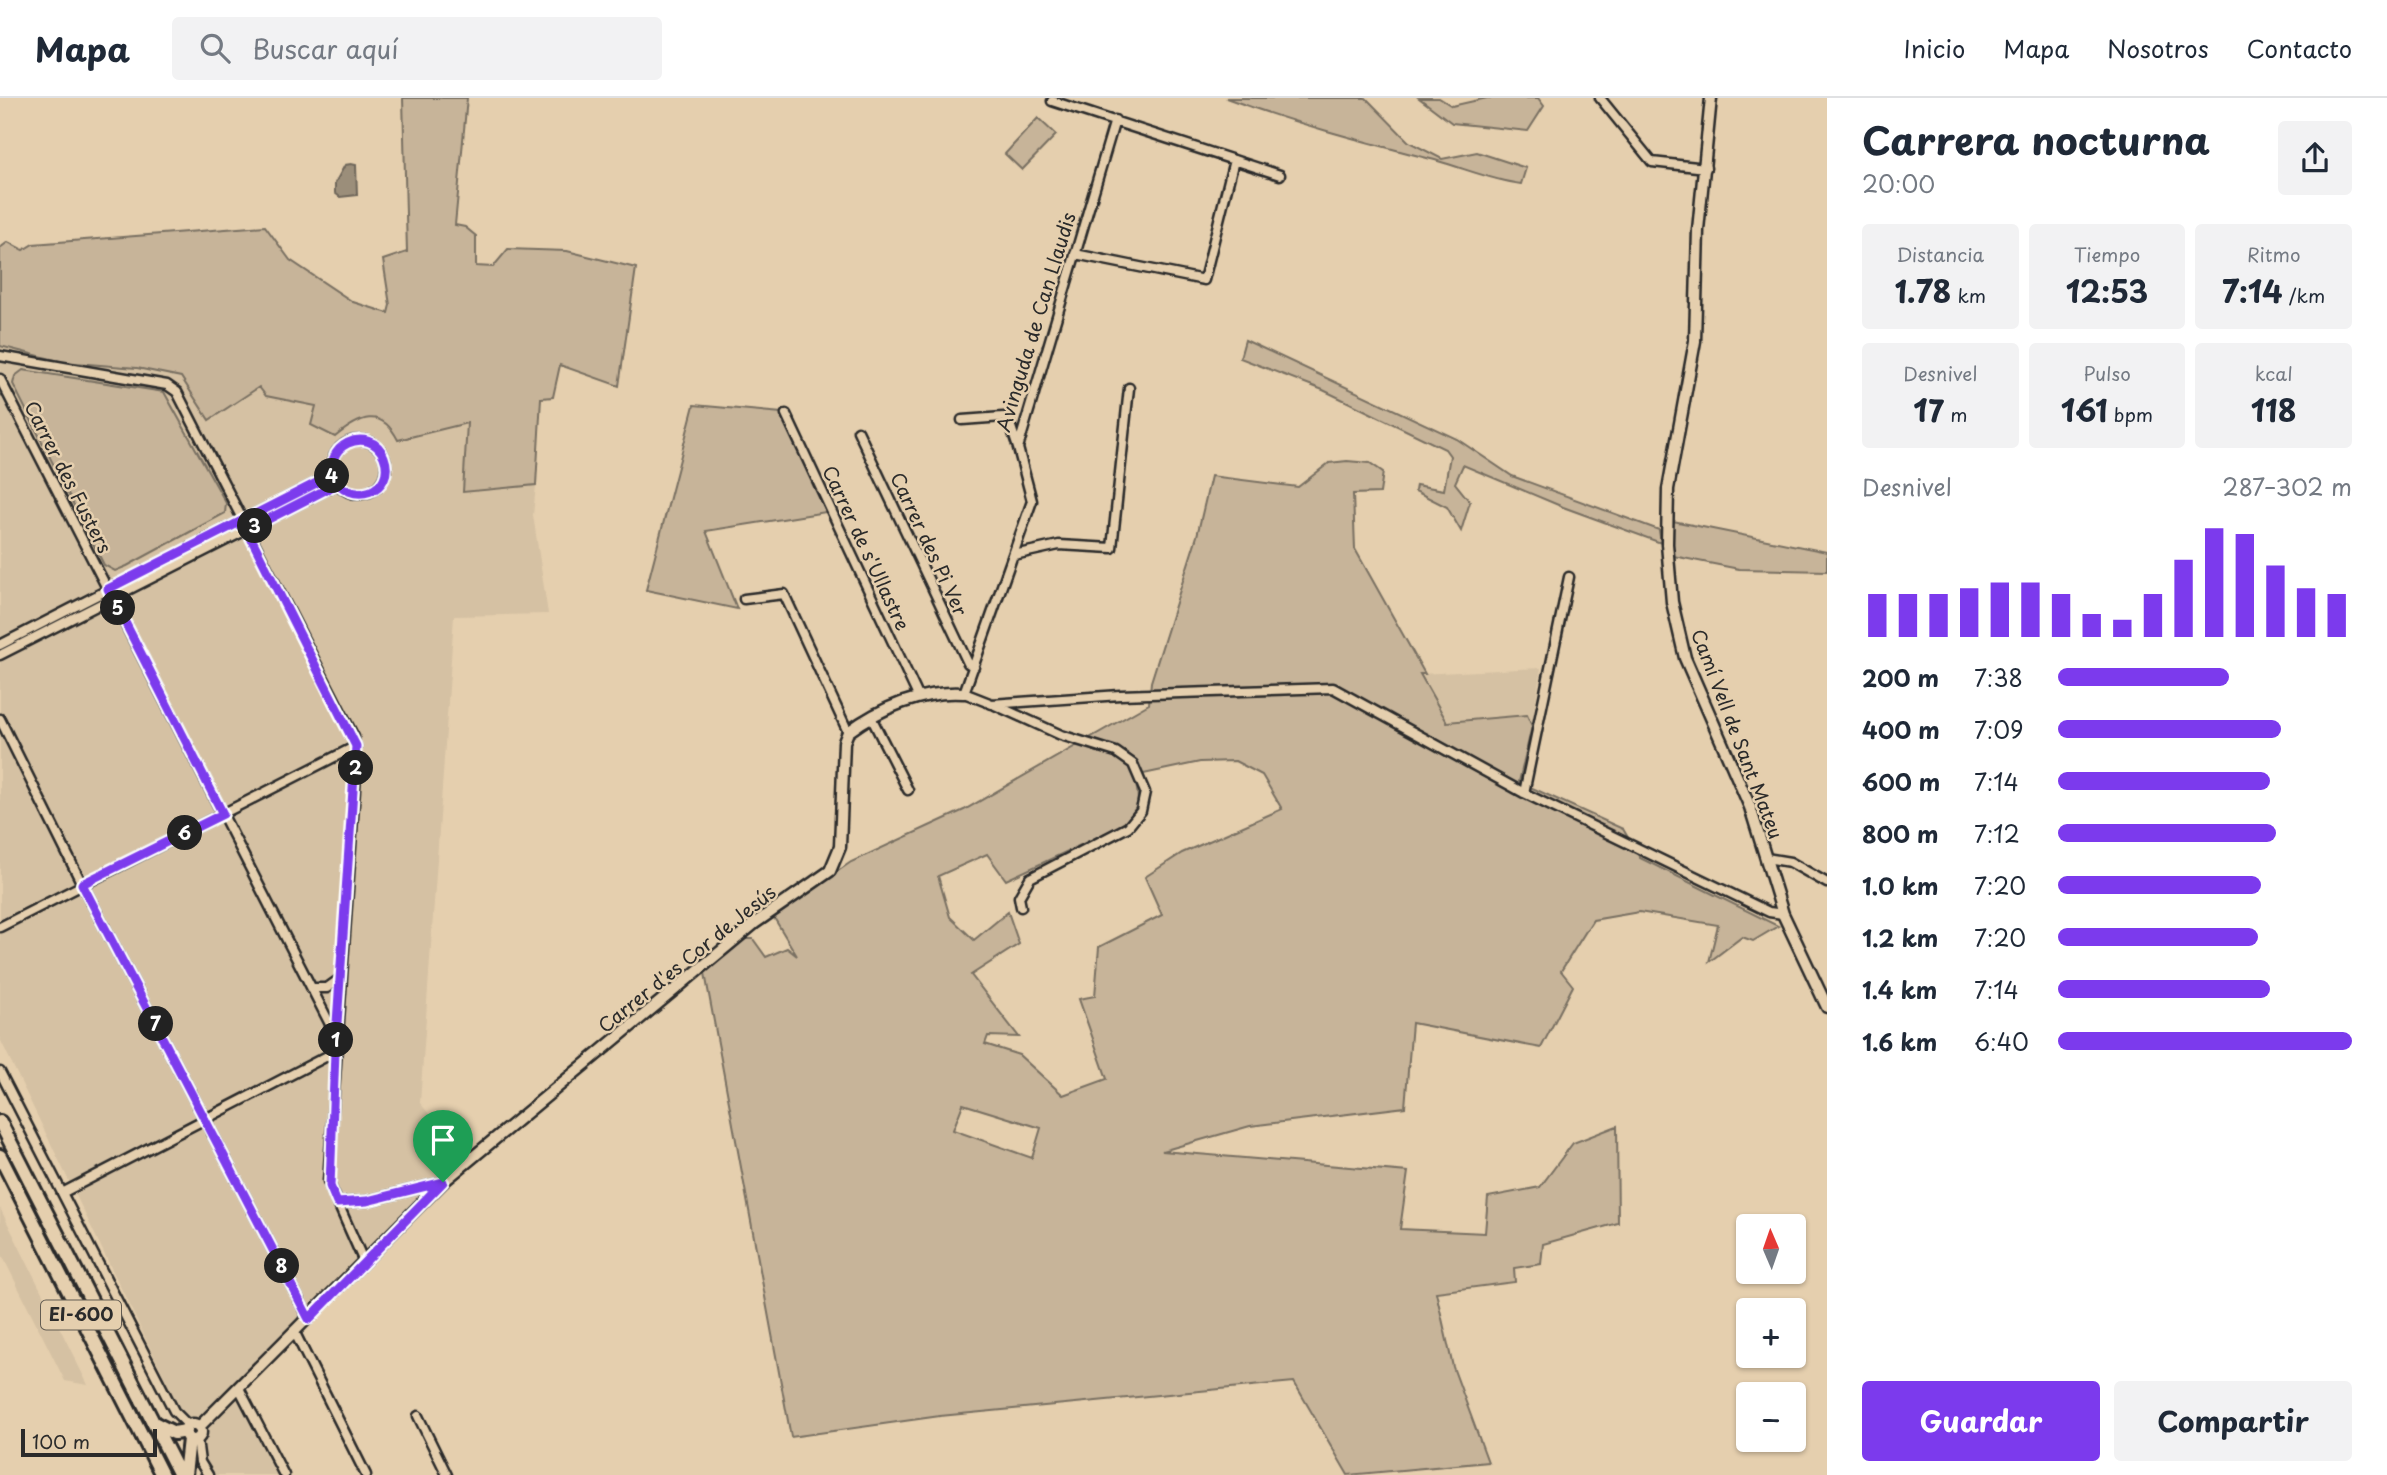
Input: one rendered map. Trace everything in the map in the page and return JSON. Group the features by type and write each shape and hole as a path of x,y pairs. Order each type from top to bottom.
{"main road":[{"name":"EI-600","path":"0,1122 153,1423 183,1475"},
{"name":"EI-600","path":"0,1156 162,1475"},
{"path":"153,1423 174,1433 192,1432 183,1475"}],"street":[{"path":"1600,98 1651,162 1706,168"},
{"name":"Camí Vell de Sant Mateu","path":"1711,98 1698,230 1695,341 1668,489 1669,575 1677,632 1685,658 1750,807 1783,914 1827,1007"},
{"path":"1052,101 1280,175"},
{"name":"Avinguda de Can Llaudis","path":"964,692 1032,501 1017,448 1115,120"},
{"path":"1075,254 1204,280 1234,160"},
{"path":"0,356 172,388 356,746 328,1181 364,1262"},
{"name":"Carrer des Fusters","path":"0,379 336,1037"},
{"path":"1014,555 1059,545 1112,548 1129,388"},
{"name":"Carrer de s'Ullastre","path":"786,414 918,696"},
{"path":"962,420 1003,417 1009,421 1017,448"},
{"name":"Carrer des Pi Ver","path":"858,431 968,663 974,667"},
{"path":"365,441 373,444 384,458 386,467 381,483 368,493 351,493 335,480 333,457 346,443 365,441"},
{"path":"0,645 242,521 335,480"},
{"path":"0,656 247,530 335,480"},
{"path":"1524,793 1569,577"},
{"path":"744,599 784,594 848,732 918,696 941,691 964,692 1061,736 1116,752 1133,764 1145,792 1141,811 1128,827 1030,878 1019,897 1021,907"},
{"path":"992,704 1333,688 1524,793 1769,912 1783,914"},
{"path":"0,719 82,884 309,1319"},
{"path":"872,719 908,790"},
{"name":"Carrer d'es Cor de Jesús","path":"239,1388 443,1182 748,928 830,871 840,847 844,742 848,732"},
{"path":"0,926 356,746"},
{"path":"1766,858 1790,862 1827,883"},
{"path":"312,988 327,988 341,978"},
{"path":"62,1193 335,1052"},
{"path":"0,1072 174,1411 192,1432 200,1462 208,1475"},
{"path":"337,1203 367,1201 443,1182"},
{"path":"295,1333 366,1475"},
{"path":"192,1432 239,1388 284,1475"},
{"path":"418,1416 447,1475"}],"shaded area":[{"path":"403,98 467,98 455,225 465,227 476,236 476,266 493,267 508,249 567,251 636,268 619,386 560,365 553,397 541,398 536,485 463,492 467,423 398,440 384,422 369,418 353,424 335,437 311,425 316,406 266,396 259,387 209,420 181,377 137,368 63,362 0,346 0,248 8,242 23,250 33,244 265,226 290,260 353,302 388,313 390,305 383,260 407,252"},
{"path":"1226,98 1366,98 1409,142 1442,159 1477,152 1526,168 1521,184 1499,180 1358,140"},
{"path":"1419,98 1439,98 1452,106 1487,98 1538,98 1544,106 1528,131 1452,123"},
{"path":"1038,118 1056,135 1022,170 1005,154"},
{"path":"345,165 356,165 357,195 340,197 335,193 335,183"},
{"path":"1245,340 1457,439 1512,476 1659,530 1661,543 1563,507 1463,465 1455,483 1470,502 1461,531 1447,507 1415,491 1416,485 1444,490 1450,456 1445,449 1323,390 1240,358"},
{"path":"0,346 63,362 137,368 259,387 266,396 316,406 354,420 375,418 391,425 398,440 467,423 463,491 536,485 533,515 548,614 454,616 420,1103 462,1154 233,1383 280,1475 198,1475 204,1459 0,1039"},
{"path":"23,370 164,392 226,503 225,513 127,566 115,571 104,565 13,384 15,376"},
{"path":"694,405 782,413 826,512 706,531 737,609 646,590"},
{"path":"1329,463 1370,463 1383,472 1380,493 1353,494 1355,549 1425,674 1420,674 1447,722 1527,715 1532,726 1519,782 1623,829 1640,858 1778,926 1753,941 1742,937 1709,962 1718,925 1639,912 1593,920 1561,971 1573,986 1541,1048 1412,1023 1405,1107 1250,1126 1162,1151 1408,1172 1400,1229 1485,1233 1488,1197 1540,1187 1573,1143 1617,1126 1618,1223 1543,1244 1541,1264 1514,1268 1515,1282 1436,1292 1453,1367 1488,1462 1348,1475 1294,1382 940,1416 791,1437 705,973 743,939 753,939 766,957 787,948 797,956 773,916 851,862 964,810 1149,704 1151,682 1197,536 1211,476 1298,487","holes":["1235,761 1262,775 1282,809 1182,853 1145,877 1162,915 1099,947 1095,996 1079,999 1107,1079 1063,1095 1019,1055 985,1044 988,1036 1019,1037 971,975 1019,944 1008,912 974,940 950,917 938,876 987,854 1006,880 1121,826 1132,814 1137,803 1134,776 1200,762","963,1104 1041,1128 1032,1158 953,1130"]},
{"path":"1673,521 1827,552 1827,571 1739,569 1673,556"},
{"path":"1541,668 1532,726 1527,715 1447,722 1419,674"},
{"path":"0,1208 88,1385 65,1381 0,1251"}],"route":[{"path":"443,1182 309,1319 82,884 223,814 108,589 332,475 337,484 351,493 368,493 375,489 385,475 384,458 373,444 355,440 338,449 333,457 332,475 337,484 247,530 348,724 356,746 328,1181 337,1203 367,1201 443,1182"}]}
